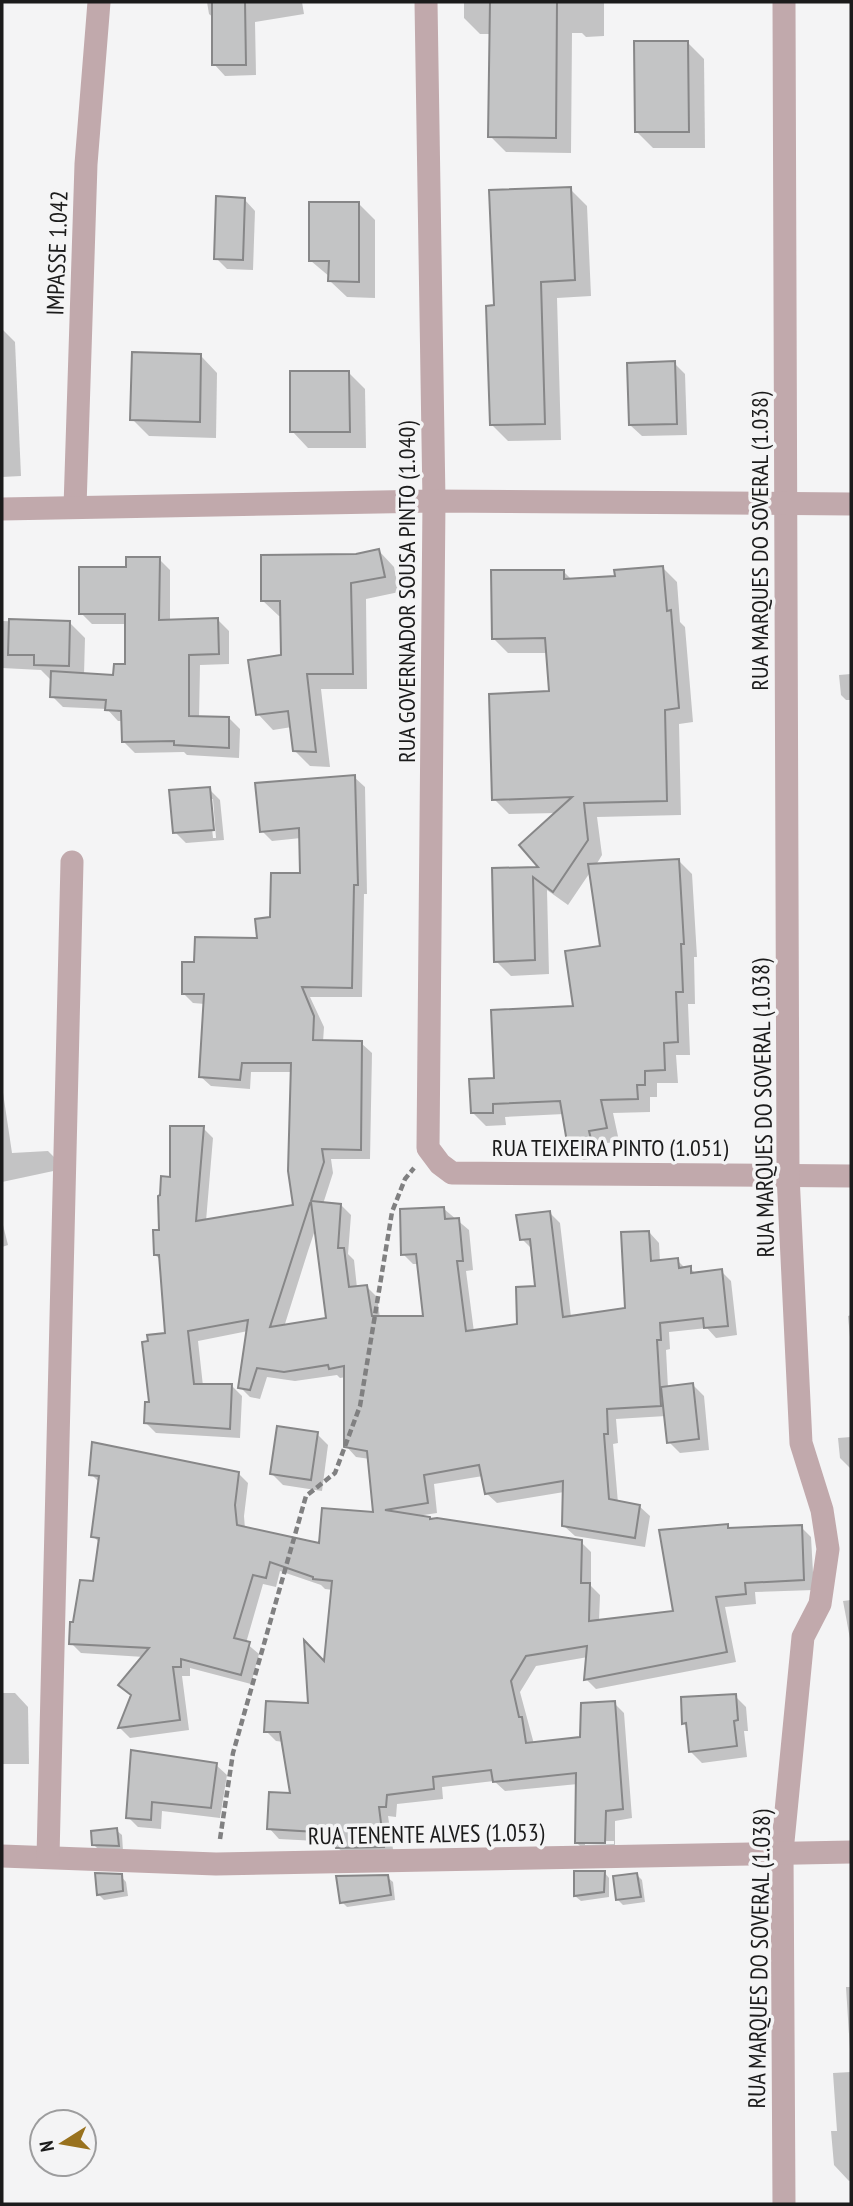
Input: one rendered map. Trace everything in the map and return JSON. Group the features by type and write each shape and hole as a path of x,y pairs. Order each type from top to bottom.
{"street":[{"name":"IMPASSE 1.042","path":"75,507 86,163 99,2"},
{"name":"RUA GOVERNADOR SOUSA PINTO (1.040)","path":"426,2 434,501 428,1149"},
{"name":"RUA MARQUES DO SOVERAL (1.038)","path":"784,2 788,1175 801,1443 822,1510 828,1549 820,1604 803,1637 782,1853 784,2204"},
{"path":"2,509 434,501 851,504"},
{"path":"48,1857 72,862"},
{"name":"RUA TEIXEIRA PINTO (1.051)","path":"428,1149 440,1164 452,1172 851,1176"},
{"name":"RUA TENENTE ALVES (1.053)","path":"2,1856 216,1864 851,1852"}],"path":[{"path":"216,1864 233,1753 306,1496 335,1473 360,1406 392,1212 405,1180 428,1149"}],"building":[{"path":"212,2 245,2 246,65 212,65"},
{"path":"490,2 557,2 556,138 488,137"},
{"path":"634,41 688,41 689,132 635,132"},
{"path":"571,187 575,280 541,282 545,424 490,425 486,306 494,305 489,190"},
{"path":"216,196 245,198 243,260 214,259"},
{"path":"309,202 359,202 359,282 328,281 329,261 309,261"},
{"path":"132,352 201,354 200,422 130,420"},
{"path":"675,361 677,424 629,425 627,363"},
{"path":"290,371 349,371 350,432 290,432"},
{"path":"379,549 385,577 351,583 353,674 307,674 316,752 293,751 288,711 256,715 248,660 281,655 280,601 261,601 261,555 356,554"},
{"path":"126,557 160,557 159,620 218,618 219,654 189,655 189,716 229,717 229,748 174,745 174,741 122,742 121,711 105,710 106,700 50,697 51,671 113,675 114,664 125,664 125,614 79,614 79,567 126,567"},
{"path":"663,566 667,611 671,610 679,708 665,710 667,801 584,803 588,840 553,892 533,877 535,960 494,962 492,868 538,867 519,845 572,797 492,800 489,694 549,691 545,638 492,639 491,570 564,570 564,579 615,576 614,570"},
{"path":"9,619 70,621 69,666 34,665 34,655 8,655"},
{"path":"355,775 358,885 354,885 352,988 302,987 314,1016 313,1040 362,1041 361,1150 322,1149 324,1162 311,1201 341,1204 338,1248 344,1248 349,1287 367,1285 372,1316 423,1316 416,1254 401,1255 400,1209 444,1207 445,1219 459,1218 463,1261 457,1261 466,1331 517,1324 516,1287 535,1286 530,1239 520,1240 516,1215 550,1211 563,1317 625,1308 621,1232 649,1231 651,1261 678,1258 679,1268 691,1266 691,1273 722,1269 728,1326 704,1328 703,1318 660,1323 661,1340 657,1340 661,1406 607,1409 608,1434 604,1434 609,1499 640,1505 635,1538 562,1526 563,1481 485,1494 479,1465 424,1475 428,1503 385,1510 430,1519 582,1540 581,1583 590,1583 589,1621 673,1611 659,1530 728,1524 728,1528 802,1525 804,1580 745,1583 746,1594 716,1597 727,1652 584,1680 587,1646 526,1656 511,1681 519,1717 522,1717 526,1743 580,1737 581,1703 615,1701 623,1809 606,1811 605,1843 575,1843 576,1773 493,1782 491,1770 433,1777 434,1789 387,1795 386,1807 379,1807 384,1847 336,1848 333,1833 267,1829 269,1792 290,1793 280,1732 264,1732 266,1701 308,1703 304,1640 324,1661 332,1581 313,1579 270,1562 266,1578 253,1575 234,1638 250,1642 241,1675 181,1659 181,1667 173,1667 180,1720 118,1728 131,1695 118,1685 149,1648 69,1644 70,1622 73,1622 80,1580 93,1581 99,1538 91,1537 99,1476 89,1475 92,1442 239,1472 235,1505 237,1525 319,1543 322,1508 373,1512 367,1451 344,1447 344,1366 329,1369 328,1365 284,1372 257,1368 250,1390 238,1388 248,1320 188,1331 194,1384 232,1384 230,1429 144,1423 145,1402 149,1402 142,1342 148,1341 147,1335 165,1333 159,1255 154,1255 153,1230 159,1230 158,1196 161,1176 170,1177 170,1126 204,1126 196,1221 293,1205 288,1171 291,1063 242,1063 240,1080 199,1077 204,994 182,994 182,962 194,962 195,937 257,938 255,919 270,917 271,873 300,873 299,828 260,832 255,783","holes":["311,1202 326,1318 270,1327"]},
{"path":"210,787 214,830 173,833 169,790"},
{"path":"679,859 684,944 681,944 683,992 676,992 678,1042 664,1043 665,1070 645,1071 645,1085 637,1085 638,1099 601,1100 607,1128 589,1131 592,1143 568,1148 560,1101 493,1104 493,1113 471,1113 469,1079 494,1078 491,1010 573,1006 565,951 600,946 588,864"},
{"path":"693,1383 699,1439 667,1443 661,1387"},
{"path":"277,1426 318,1432 311,1480 270,1474"},
{"path":"736,1694 738,1720 734,1721 737,1746 689,1752 686,1723 682,1724 681,1697"},
{"path":"131,1750 217,1763 211,1808 152,1802 151,1820 126,1818"},
{"path":"117,1828 119,1846 92,1845 91,1831"},
{"path":"574,1871 605,1871 604,1892 574,1896"},
{"path":"95,1873 122,1874 123,1891 97,1895"},
{"path":"637,1873 641,1897 616,1900 613,1876"},
{"path":"388,1875 391,1895 340,1903 336,1876"}]}
